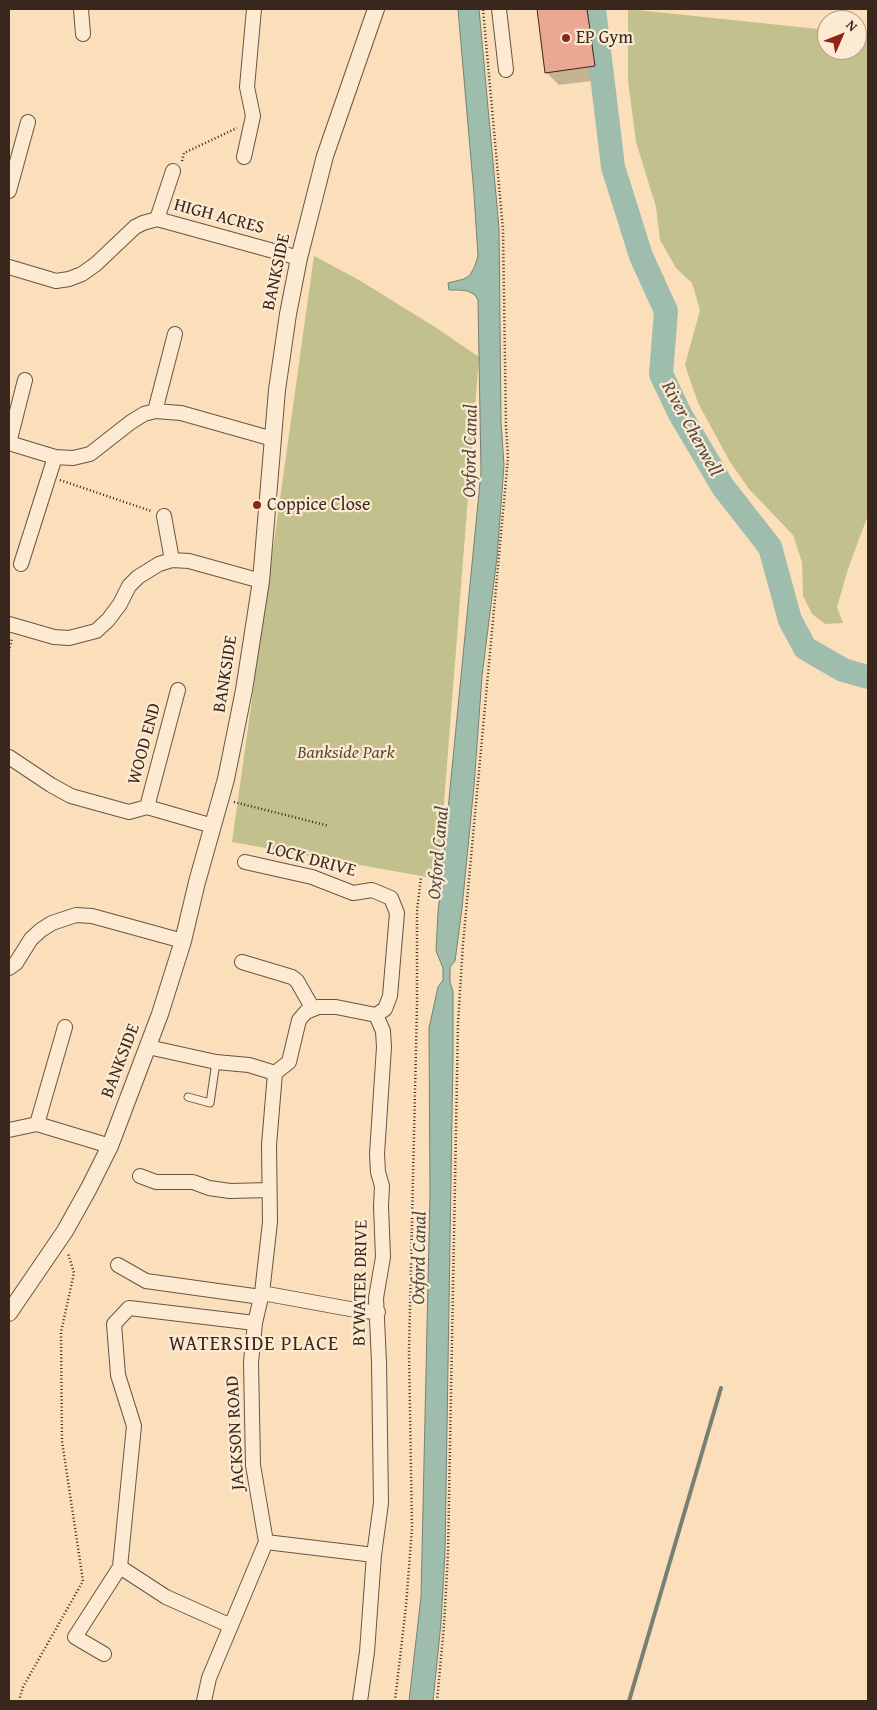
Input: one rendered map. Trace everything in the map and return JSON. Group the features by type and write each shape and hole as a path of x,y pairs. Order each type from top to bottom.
{"street":[{"path":"81,9 83,34"},
{"path":"244,157 253,116 247,87 254,9"},
{"name":"BANKSIDE","path":"9,1313 65,1231 110,1146 160,1014 183,941 236,732 261,581 276,390 298,258 325,156 376,9"},
{"path":"499,9 506,70"},
{"path":"9,191 28,122"},
{"name":"HIGH ACRES","path":"158,219 173,171"},
{"name":"HIGH ACRES","path":"9,268 56,281 69,279 82,274 96,264 135,227 158,219 298,258"},
{"path":"155,412 175,334"},
{"path":"25,380 9,443 55,457 73,458 90,454 131,422 144,414 155,412 181,413 273,439"},
{"path":"21,564 55,457"},
{"path":"164,516 172,560"},
{"path":"9,624 54,637 69,638 96,631 108,620 120,604 129,586 138,577 159,564 172,560 188,561 261,581"},
{"name":"WOOD END","path":"148,808 178,690"},
{"name":"WOOD END","path":"9,757 50,785 71,796 129,812 148,808 213,826"},
{"name":"LOCK DRIVE","path":"245,862 312,877 353,893 372,890 391,898 397,913 390,996 385,1008 376,1014"},
{"path":"9,968 16,962 31,939 41,930 52,923 76,915 92,916 183,941"},
{"path":"242,962 292,976 297,981 313,1009"},
{"path":"148,1047 216,1062 278,1070 288,1062 299,1020 306,1012 318,1007 336,1007 376,1014"},
{"name":"BYWATER DRIVE","path":"360,1701 367,1652 374,1555 381,1503 378,1312 376,1298 383,1256 382,1186 378,1172 377,1154 384,1047 383,1031 376,1014"},
{"path":"37,1124 65,1027"},
{"name":"JACKSON ROAD","path":"266,1542 253,1465 251,1362 255,1323 262,1295 270,1222 269,1145 278,1070"},
{"path":"9,1130 37,1124 110,1146"},
{"path":"140,1176 156,1182 192,1182 209,1188 269,1190"},
{"path":"118,1265 146,1281 378,1312"},
{"path":"104,1654 75,1637 120,1567 134,1426 118,1375 114,1324 129,1308 255,1323"},
{"path":"204,1701 208,1678 266,1542 374,1555"},
{"path":"120,1567 166,1597 231,1626"}],"lane":[{"path":"188,1097 210,1104 216,1062"}],"path":[{"path":"437,1701 447,1570 458,1023 464,934 508,458 503,230 483,9"},
{"path":"173,171 180,168 184,152 252,121"},
{"path":"49,476 164,516"},
{"path":"233,802 329,826"},
{"path":"395,1701 406,1606 412,1528 410,1352 417,911 421,877"},
{"path":"19,1701 23,1687 83,1581 62,1441 62,1332 74,1273 66,1246"}],"green space":[{"path":"628,9 817,29 817,60 867,60 868,34 868,515 848,569 837,607 843,623 825,624 812,614 803,596 802,562 793,535 749,489 730,462 698,403 685,365 700,310 692,283 676,268 660,240 656,207 636,142 628,81"},
{"name":"Bankside Park","path":"314,256 359,280 479,357 438,879 232,842"}],"shaded area":[{"path":"458,9 479,9 499,228 501,422 504,465 497,557 482,676 462,908 455,961 450,967 450,982 453,992 453,1053 445,1552 441,1623 433,1701 409,1701 421,1597 430,1194 429,1028 438,987 443,980 443,968 436,951 438,912 481,472 478,300 475,295 468,291 449,290 448,283 464,279 470,275 478,256"}],"building":[{"name":"EP Gym","path":"537,9 587,9 595,66 545,73"}],"waterway":[{"name":"River Cherwell","path":"594,9 613,167 641,256 666,311 661,374 680,414 723,487 770,547 790,620 805,648 843,670 868,677"},
{"path":"629,1701 721,1388"}],"place":[{"name":"EP Gym","path":"566,38"},
{"name":"Coppice Close","path":"257,505"}],"district":[{"name":"WATERSIDE PLACE","path":"254,1345"}],"water label":[{"name":"Oxford Canal","path":"471,451"},
{"name":"Oxford Canal","path":"439,853"},
{"name":"Oxford Canal","path":"420,1258"}]}
